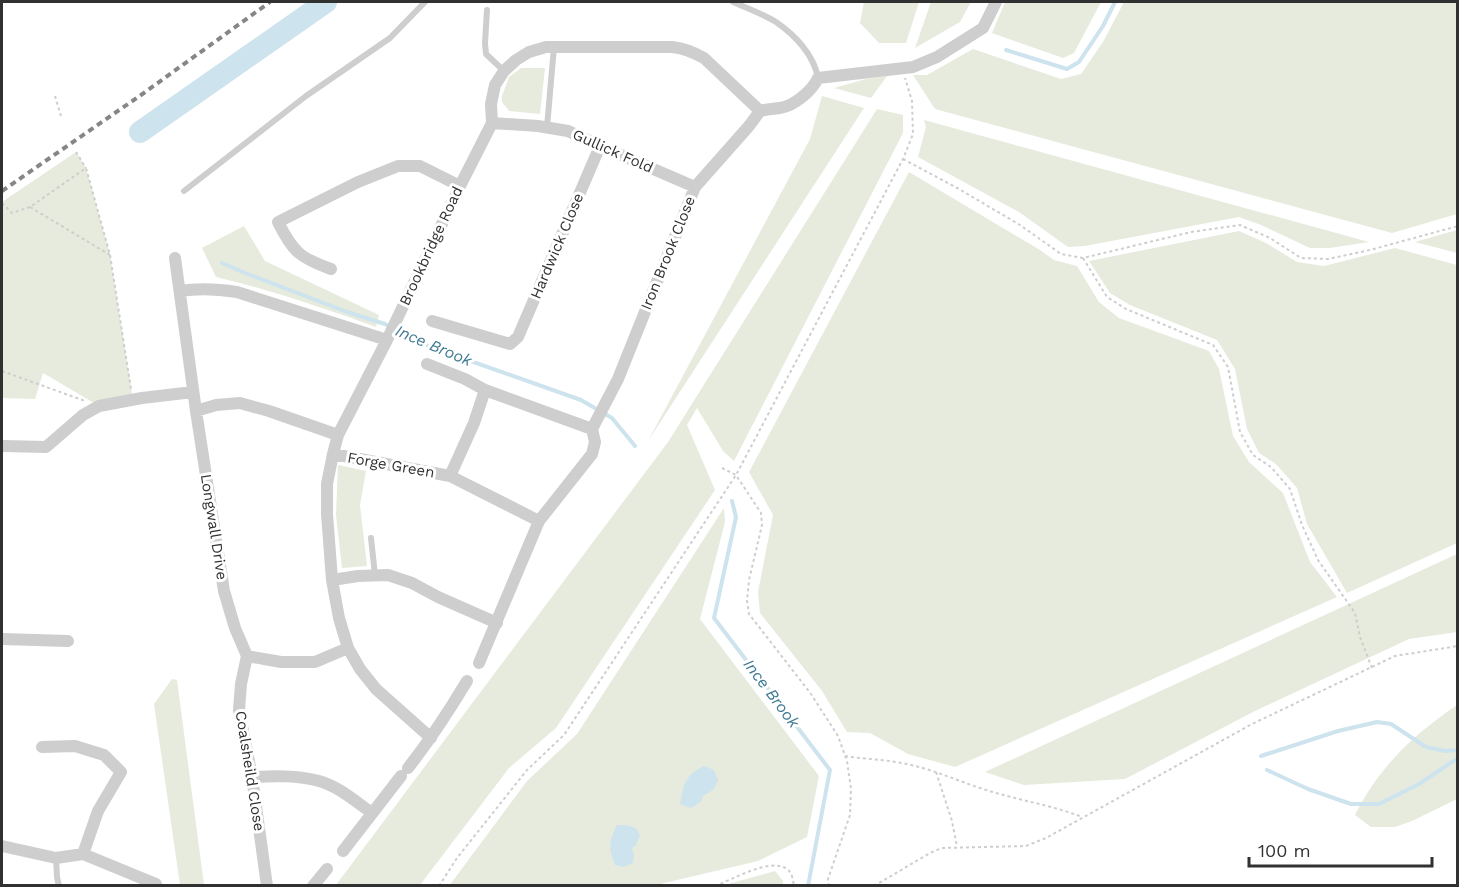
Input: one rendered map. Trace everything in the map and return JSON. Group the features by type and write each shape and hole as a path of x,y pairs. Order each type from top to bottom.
{"street":[{"path":"760,111 787,106 815,86 818,78 913,67 938,57 984,28 996,2"},
{"name":"Brookbridge Road","path":"431,738 376,689 360,669 348,648 339,618 332,580 327,484 338,435 388,338 492,123 491,104 495,85 504,71 516,60 529,52 546,47 683,48 704,58 760,111"},
{"name":"Iron Brook Close","path":"593,427 618,378 695,187 760,111"},
{"name":"Gullick Fold","path":"492,123 568,131 695,187"},
{"name":"Hardwick Close","path":"432,321 510,344 518,337 600,146"},
{"path":"331,269 309,261 295,251 278,222 358,182 398,166 420,166 460,186"},
{"name":"Longwall Drive","path":"175,258 195,411 225,591 235,628 247,656"},
{"path":"180,291 200,289 237,292 388,338"},
{"path":"427,364 465,379 485,390 593,427 595,442 592,454 539,521 479,663"},
{"name":"Forge Green","path":"450,476 474,423 485,390"},
{"path":"2,446 46,447 83,415 99,406 193,393"},
{"path":"195,411 216,405 240,403 338,435"},
{"name":"Forge Green","path":"333,454 450,476 539,521"},
{"path":"332,580 388,575 412,583 496,623"},
{"path":"2,639 68,642"},
{"path":"247,656 281,662 315,662 348,648"},
{"name":"Coalsheild Close","path":"247,656 241,684 239,710 252,777 267,885"},
{"path":"343,850 431,738 467,681"},
{"path":"42,747 75,746 104,755 121,772 98,811 83,854"},
{"path":"252,777 283,776 320,781 343,792 372,813"},
{"path":"2,846 56,858 83,854 156,884"},
{"path":"313,885 327,869"}],"lane":[{"path":"184,192 289,109 390,38 425,2"},
{"path":"733,2 775,22 787,31 803,47 817,69 818,78"},
{"path":"487,10 486,54 504,71"},
{"path":"547,127 554,47"},
{"path":"371,538 375,575"},
{"path":"56,858 60,885"}],"path":[{"path":"439,885 457,858 527,770 564,735 736,476 903,159 913,134 912,101 901,67"},
{"path":"55,96 61,116"},
{"path":"76,152 86,168 110,255 137,399"},
{"path":"903,159 1020,225 1061,254 1083,258 1191,232 1240,225 1270,238 1301,258 1328,259 1458,226"},
{"path":"2,203 12,213 30,207 86,168"},
{"path":"30,207 110,255"},
{"path":"1083,258 1107,297 1126,309 1213,345 1228,367 1240,432 1253,455 1271,467 1290,489 1302,525 1318,560 1355,613 1360,637 1372,668"},
{"path":"2,371 99,406"},
{"path":"722,468 736,476 761,513 762,525 749,580 747,601 749,614 811,694 838,736 845,756 851,789 850,815 828,879 829,885"},
{"path":"874,885 942,848 1026,846 1046,838 1252,724 1395,657 1458,646"},
{"path":"845,756 897,762 936,772 985,790 1082,817"},
{"path":"936,772 952,821 957,847"},
{"path":"715,885 764,866 776,865 787,868 794,885"}],"shaded area":[{"path":"864,2 919,2 906,43 879,43 860,23"},
{"path":"931,2 971,2 960,22 915,48"},
{"path":"1005,2 1101,2 1074,53 1063,58 992,33"},
{"path":"1124,2 1457,2 1457,214 1392,233 935,109 913,75 927,75 973,49 1061,79 1081,74 1103,42"},
{"path":"521,68 545,68 540,114 509,111 502,102 509,77"},
{"path":"887,76 871,98 834,88 866,79"},
{"path":"822,96 864,108 648,441 810,139"},
{"path":"877,109 903,115 903,133 734,461 723,451 697,408 687,425 715,490 556,728 509,768 420,885 336,885 668,442"},
{"path":"924,120 1369,242 1330,248 1310,248 1239,217 1085,246 1068,247 1019,212 918,157 926,127"},
{"path":"76,152 86,168 110,255 133,400 99,406 43,373 35,399 2,398 2,202"},
{"path":"909,172 1054,260 1077,266 1099,302 1119,318 1209,351 1219,369 1233,436 1249,462 1283,493 1310,562 1337,597 955,767 908,754 870,733 847,732 822,691 760,613 758,592 773,515 749,472"},
{"path":"244,226 265,261 379,315 376,327 297,300 216,277 202,248"},
{"path":"1457,230 1457,253 1415,242"},
{"path":"1239,231 1266,243 1297,262 1324,266 1395,248 1457,265 1457,543 1347,593 1307,524 1297,488 1276,464 1259,453 1247,429 1235,369 1217,340 1130,305 1110,293 1089,261"},
{"path":"338,465 366,471 360,505 367,566 342,568 336,515"},
{"path":"724,508 725,522 700,619 819,776 807,837 758,861 656,885 449,886 527,781 577,734"},
{"path":"1457,554 1457,632 1409,639 1253,712 1125,779 1024,785 985,772"},
{"path":"172,679 177,680 204,885 180,885 154,704"},
{"path":"1457,705 1457,799 1395,827 1371,827 1355,815 1375,782 1398,753"},
{"path":"775,871 783,881 783,885 725,885"}],"water":[{"path":"704,766 714,770 718,780 713,790 691,808 680,804 686,781 692,773"},
{"path":"617,825 636,828 640,835 636,845 632,848 633,863 623,867 615,865 610,849"}],"waterway":[{"path":"140,132 326,2"},
{"path":"1006,50 1067,69 1079,62 1103,26 1115,2"},
{"name":"Ince Brook","path":"222,263 347,312 385,324 428,346 581,400 612,418 635,446"},
{"name":"Ince Brook","path":"732,501 736,517 714,618 830,770 808,886"},
{"path":"1261,756 1338,731 1377,722 1391,724 1426,747 1445,751 1458,750"},
{"path":"1267,770 1308,789 1351,804 1379,804 1419,784 1458,758"}],"railway":[{"path":"2,191 270,2"}]}
